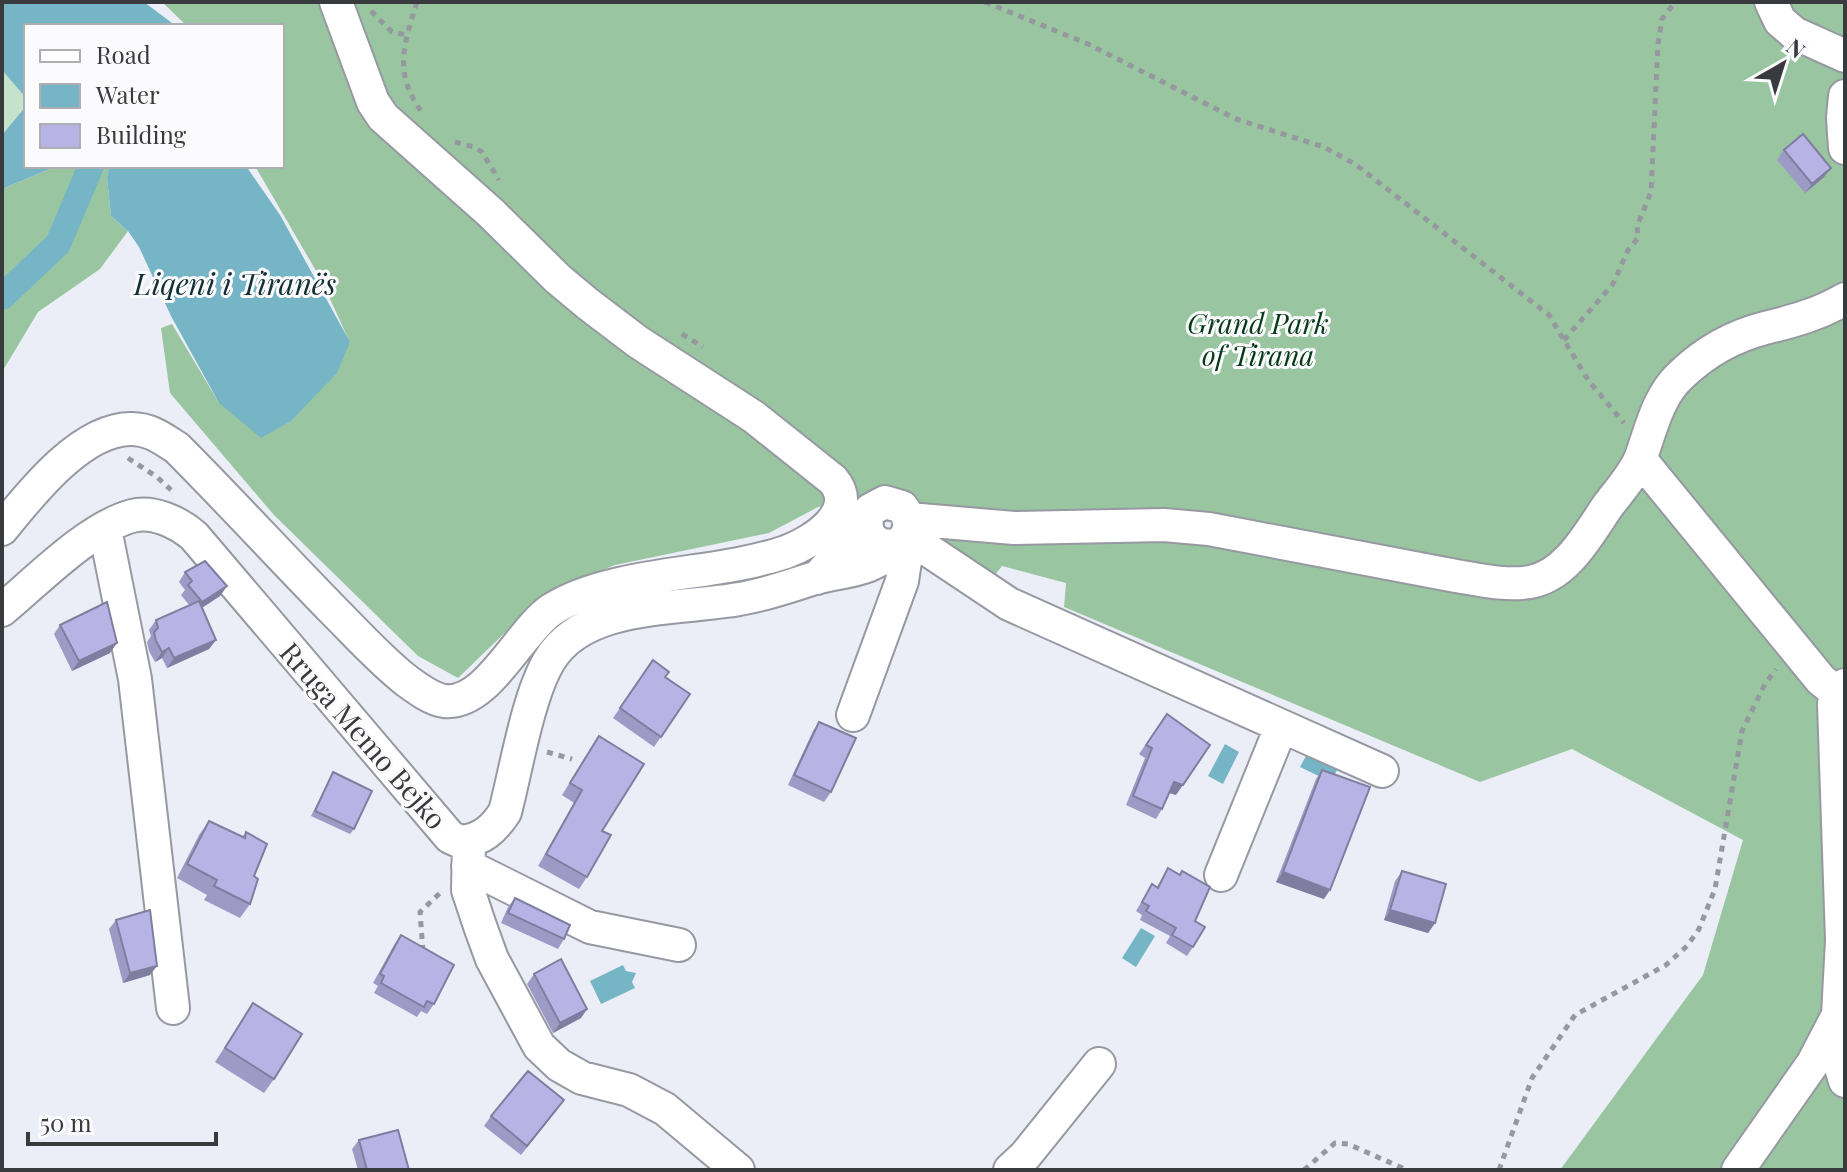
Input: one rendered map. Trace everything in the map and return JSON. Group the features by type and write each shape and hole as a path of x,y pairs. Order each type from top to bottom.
{"street":[{"path":"2,529 28,498 86,442 114,430 134,429 153,433 177,448 384,661 408,682 441,700 455,701 479,690 534,624 569,601 618,584 787,551 817,534 839,513 842,500 840,488 833,480 754,417 638,342 588,304 558,279 481,203 383,117 373,102 336,2"},
{"path":"1771,2 1780,21 1794,33 1845,56"},
{"path":"1845,96 1845,148"},
{"path":"817,578 866,518 868,535 881,546 902,536 1014,528 1164,525 1209,529 1456,576 1497,582 1530,582 1565,563 1589,535 1642,453 1660,404 1677,378 1698,360 1737,339 1814,315 1845,299"},
{"path":"1642,453 1793,646 1821,680 1838,694 1842,940 1837,1054 1845,1081"},
{"name":"Rruga Memo Bejko","path":"2,610 76,546 133,515 164,518 182,526 194,536 450,837 461,842 461,865"},
{"path":"105,529 135,679 173,1008"},
{"path":"853,715 902,581 905,561 902,536"},
{"path":"902,536 1009,604 1382,771"},
{"name":"Rruga Memo Bejko","path":"461,865 505,812 540,681 558,647 570,638 611,616 774,593 817,578 868,567 886,558 902,536"},
{"path":"1221,875 1281,727"},
{"path":"461,865 590,927 679,945"},
{"path":"461,865 481,953 492,959 539,1046 559,1065 582,1078 629,1090 665,1109 738,1170"},
{"path":"1738,1170 1813,1063 1841,995"},
{"path":"1027,1165 1099,1064"}],"path":[{"path":"417,2 407,35 404,77 408,92 423,114"},
{"path":"985,2 1042,28 1088,44 1236,119 1341,155 1549,315 1588,380 1642,453"},
{"path":"1564,340 1609,290 1628,250 1638,238 1637,226 1651,192 1658,44 1662,19 1675,2"},
{"path":"368,7 392,32 407,35"},
{"path":"452,141 482,152 503,188"},
{"path":"679,333 707,350"},
{"path":"86,442 133,460 175,494"},
{"path":"1499,1170 1532,1078 1575,1015 1666,965 1687,946 1699,929 1715,889 1742,731 1765,684 1793,646"},
{"path":"423,952 420,912 461,865"},
{"path":"1304,1170 1335,1143 1348,1144 1407,1170"}],"green space":[{"name":"Grand Park of Tirana","path":"162,2 1845,2 1845,1170 1560,1170 1703,975 1743,840 1572,749 1480,782 1064,607 1066,583 1002,566 995,575 936,535 910,492 818,507 769,533 615,565 547,592 458,678 418,656 274,515 170,393 161,328 172,324 219,403 350,343 322,281 256,168 284,168 284,24 185,24"},
{"path":"2,70 24,96 24,108 2,135"},
{"path":"52,168 109,168 111,216 128,231 100,269 38,312 2,372 2,189"}],"water":[{"path":"2,2 144,2 173,24 24,24 24,96 2,70"},
{"path":"24,108 24,168 52,168 2,189 2,135"},
{"name":"Liqeni i Tiranës","path":"109,168 247,168 280,215 350,342 337,373 291,421 261,438 219,403 171,316 139,247 128,231 111,216"},
{"path":"1225,744 1239,752 1223,784 1208,776"},
{"path":"1307,754 1338,768 1331,782 1300,767"},
{"path":"1141,928 1155,936 1136,967 1122,958"},
{"path":"623,965 626,971 636,973 632,982 635,988 601,1004 590,981"}],"building":[{"path":"1803,134 1831,168 1812,184 1784,150"},
{"path":"205,561 227,586 202,602 188,585 192,581 185,572"},
{"path":"199,601 216,640 174,658 169,648 162,652 154,632 158,628 156,620"},
{"path":"107,602 117,643 79,661 60,625"},
{"path":"653,660 669,672 665,677 690,694 661,737 620,708"},
{"path":"1167,714 1210,745 1183,785 1174,782 1162,809 1133,796 1152,748 1146,745"},
{"path":"819,722 856,738 831,792 794,775"},
{"path":"599,736 644,764 602,831 611,835 587,877 546,854 582,790 570,783"},
{"path":"1322,770 1370,787 1330,890 1283,872"},
{"path":"333,772 372,791 354,829 315,811"},
{"path":"209,821 245,838 246,832 267,844 254,876 258,879 250,904 214,886 217,880 187,864"},
{"path":"1168,868 1180,875 1182,871 1210,887 1195,921 1205,927 1193,947 1172,935 1176,928 1146,911 1149,906 1142,902 1152,884 1158,888"},
{"path":"1402,871 1446,884 1435,923 1390,910"},
{"path":"515,898 570,925 564,939 508,913"},
{"path":"150,910 157,966 130,973 116,920"},
{"path":"401,935 454,965 434,1004 427,1001 424,1007 381,983 384,976 380,974"},
{"path":"561,959 587,1009 560,1023 534,974"},
{"path":"253,1003 302,1034 274,1079 225,1048"},
{"path":"528,1071 564,1100 527,1146 491,1116"},
{"path":"398,1130 409,1170 367,1170 359,1140"}],"waterway":[{"path":"2,297 58,244 90,168"}]}
